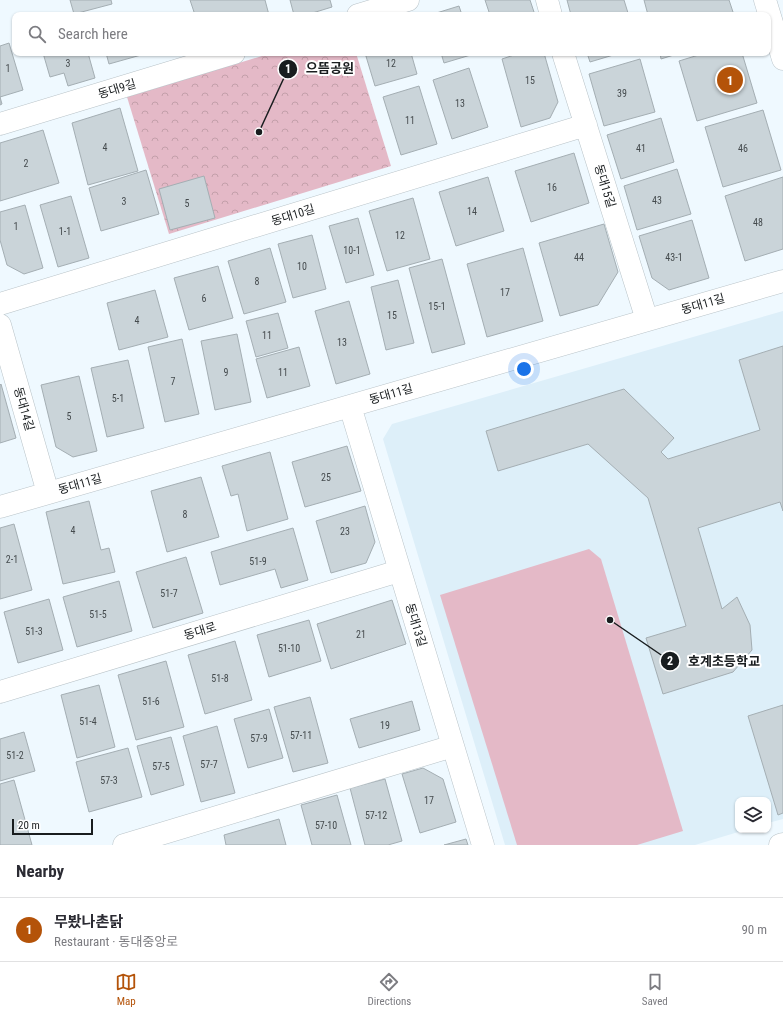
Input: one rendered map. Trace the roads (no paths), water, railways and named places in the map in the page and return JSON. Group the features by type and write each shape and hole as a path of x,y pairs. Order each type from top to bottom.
{"street":[{"path":"368,12 408,0"},
{"path":"547,0 550,12"},
{"path":"765,0 769,12"},
{"path":"771,20 783,59"},
{"name":"동대9길","path":"0,124 224,56"},
{"name":"동대15길","path":"564,56 647,320"},
{"name":"동대10길","path":"0,304 586,125"},
{"name":"동대11길","path":"0,507 783,281"},
{"name":"동대14길","path":"0,325 48,493"},
{"name":"동대13길","path":"350,406 483,845"},
{"name":"동대로","path":"0,692 399,571"},
{"path":"124,845 453,746"}],"place":[{"name":"무봤나촌닭","path":"730,80"},
{"name":"으뜸공원","path":"259,132"},
{"name":"호계초등학교","path":"610,620"}]}
